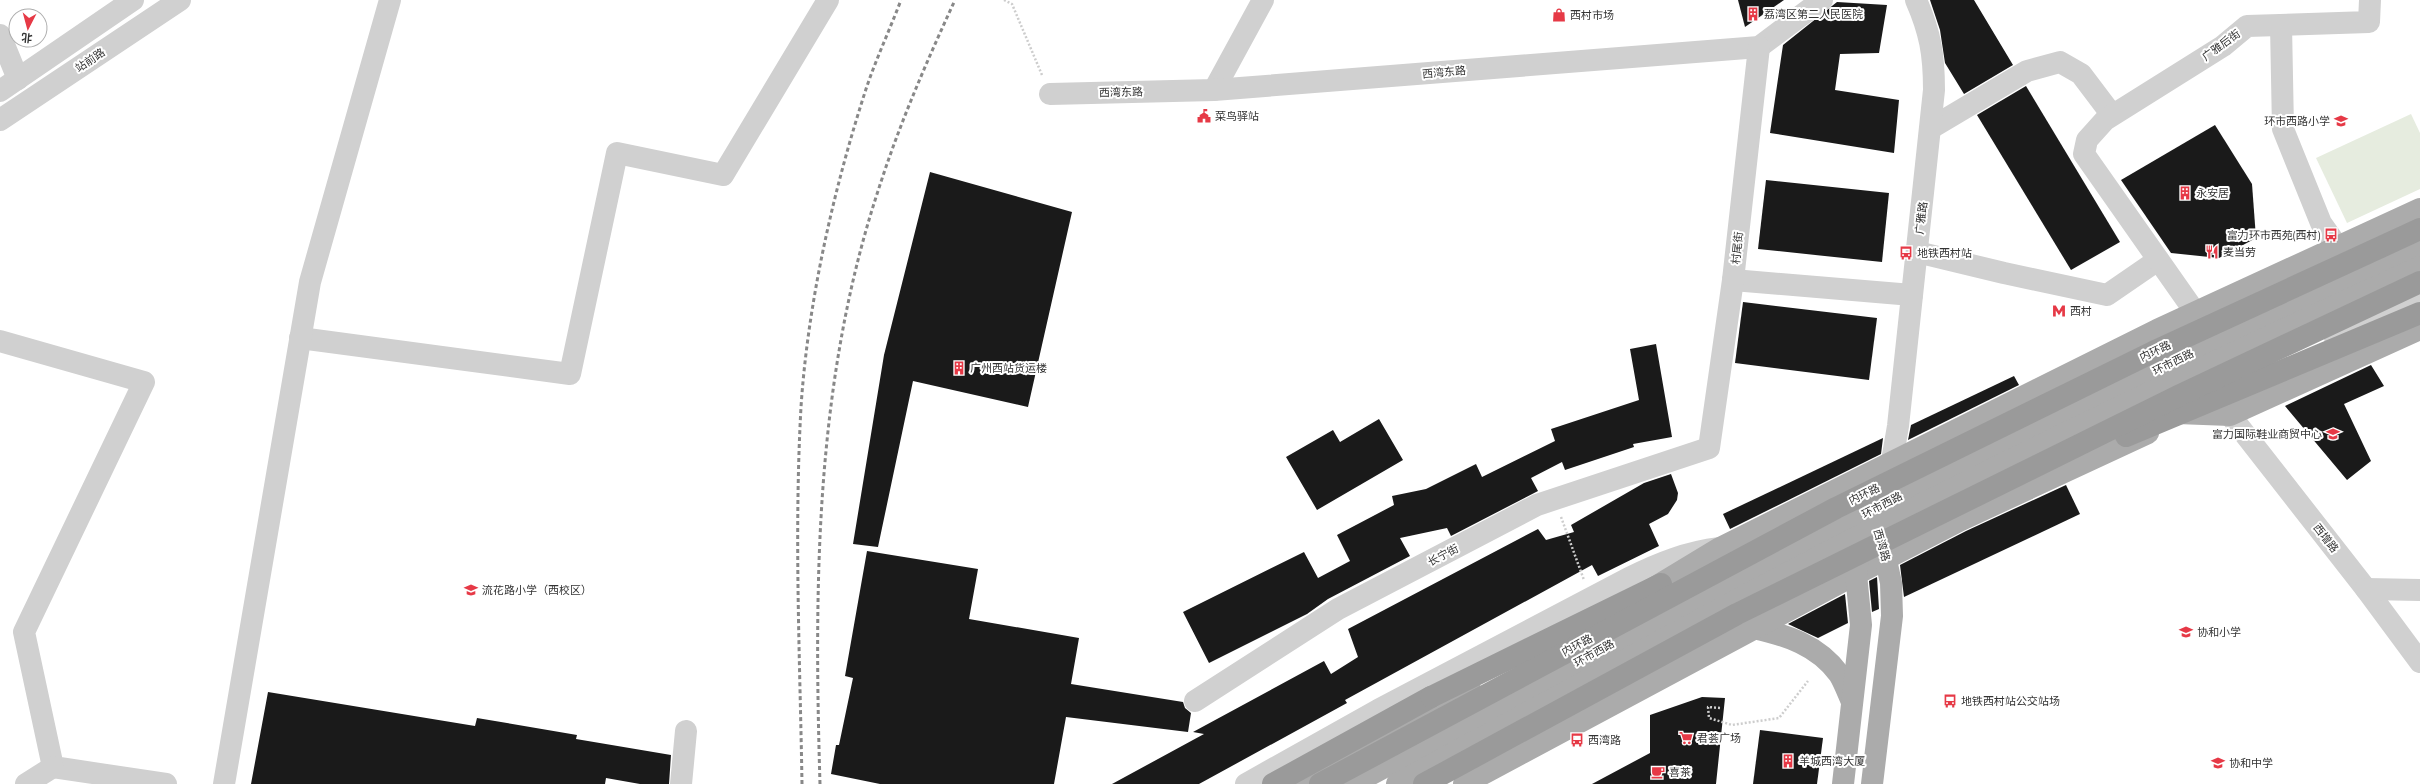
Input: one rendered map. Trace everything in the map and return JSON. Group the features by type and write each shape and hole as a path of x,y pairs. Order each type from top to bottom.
{"highway":[{"name":"内环路","path":"1320,784 1832,501 2420,229"},
{"path":"1424,784 1737,614 2178,396 2420,282"},
{"path":"1901,532 2420,313"},
{"path":"1273,784 1431,697 1510,657 1711,561 1832,501"}],"main road":[{"path":"1296,784 1622,606 1720,548 1832,501 1892,462 2195,312 2420,209"},
{"name":"环市西路","path":"1353,784 1691,600 1782,557 1830,552 1865,540 1941,485 2234,332 2420,245"},
{"name":"环市西路","path":"1941,485 2124,406 2278,332 2420,268"},
{"path":"2354,297 2380,347"},
{"path":"2124,406 2189,414 2230,415 2420,329"},
{"path":"1832,501 1865,540 1887,558 1960,520 2189,414"},
{"path":"1843,784 1861,624 1865,540 1892,462"},
{"path":"1464,784 1754,628 1865,540"},
{"name":"环市西路","path":"1397,784 1494,731 1807,542 1865,540"},
{"name":"西湾路","path":"1865,540 1887,558 1892,600 1892,622 1872,784"},
{"path":"1720,548 1782,557"},
{"path":"1754,628 1793,638 1822,656 1839,674 1852,703"}],"street":[{"path":"0,91 133,0"},
{"name":"站前路","path":"0,120 180,0"},
{"path":"224,784 310,282 390,0"},
{"path":"300,338 570,374 617,153 723,175 828,0"},
{"path":"1214,90 1263,0"},
{"path":"1759,47 1822,0"},
{"name":"广雅路","path":"1892,462 1898,426 1930,128 1934,59 1926,25 1916,0"},
{"name":"广雅后街","path":"2195,312 2084,154 2087,140 2112,115 2223,46 2247,26 2370,22 2370,0"},
{"path":"2281,25 2283,129 2321,223 2338,247"},
{"path":"0,35 18,79"},
{"name":"西湾东路","path":"1050,94 1214,90 1759,47"},
{"name":"村尾街","path":"1709,448 1733,280 1759,47"},
{"path":"1930,128 2027,71 2060,62 2081,74 2112,115"},
{"path":"1917,252 2004,273 2107,295 2158,260"},
{"path":"1733,280 1912,295"},
{"path":"2189,414 2259,376 2420,297"},
{"path":"0,341 144,382 24,632 53,767"},
{"path":"2230,415 2259,376"},
{"name":"西增路","path":"2230,415 2366,589 2420,662"},
{"name":"长宁街","path":"1195,702 1338,609 1538,505 1709,448"},
{"path":"1941,485 1960,520"},
{"path":"1246,784 1378,710 1590,598 1666,560 1693,551 1720,548"},
{"path":"2366,589 2420,590"},
{"path":"1461,694 1472,720"},
{"path":"681,784 686,730"},
{"path":"1494,731 1509,759"},
{"path":"26,784 53,767 166,784"}],"path":[{"path":"1004,0 1012,4 1050,94"},
{"path":"1555,499 1590,598"},
{"path":"1720,708 1708,707 1709,718 1732,725 1779,718 1808,681"}],"shaded area":[{"path":"2411,114 2420,133 2420,189 2347,223 2316,158"}],"building":[{"name":"荔湾区第二人民医院","path":"1738,0 1784,0 1745,27"},
{"path":"1930,0 1974,0 2013,65 1964,94 1945,63 1940,30"},
{"path":"1837,2 1887,5 1879,53 1840,54 1835,90 1899,100 1894,153 1770,133 1783,45"},
{"path":"2026,86 2120,242 2071,270 1977,115"},
{"path":"2215,125 2252,184 2256,238 2219,258 2171,253 2121,180"},
{"name":"广州西站货运楼","path":"930,172 1072,212 1028,407 913,381 878,547 853,544 884,355"},
{"path":"1766,180 1889,193 1882,262 1758,249"},
{"path":"1743,302 1877,318 1869,380 1735,363"},
{"path":"1656,344 1672,437 1633,444 1634,447 1565,470 1562,462 1531,478 1538,491 1451,536 1447,528 1400,538 1410,556 1328,599 1307,614 1209,663 1183,612 1304,552 1318,578 1350,561 1337,535 1394,505 1392,496 1426,489 1476,464 1482,477 1555,441 1551,429 1639,400 1630,349"},
{"name":"富力国际鞋业商贸中心","path":"2371,365 2384,386 2344,404 2371,461 2347,480 2285,406"},
{"path":"2014,376 2019,385 1908,440 1911,425"},
{"path":"1379,419 1403,460 1317,510 1286,457 1333,430 1340,442"},
{"path":"1883,438 1881,454 1730,529 1723,514"},
{"path":"1671,474 1678,493 1677,500 1668,514 1649,524 1659,546 1598,576 1592,565 1345,700 1347,703 1199,784 1112,784 1204,734 1193,732 1324,661 1331,674 1358,657 1348,629 1538,529 1546,540 1574,532 1571,525 1644,483"},
{"path":"2066,485 2080,514 1904,597 1900,565 1966,531"},
{"path":"867,551 978,569 969,619 1079,638 1071,684 1183,702 1185,708 1191,713 1188,732 1066,717 1054,784 880,784 831,774 836,745 839,745 853,678 845,676"},
{"path":"1877,577 1879,609 1872,612 1869,581"},
{"path":"1845,594 1848,623 1818,638 1788,624"},
{"path":"268,692 475,726 477,718 577,735 576,739 671,755 669,784 640,784 606,778 605,784 251,784"},
{"name":"君荟广场","path":"1702,697 1725,698 1716,784 1592,784 1650,753 1650,715"},
{"name":"羊城西湾大厦","path":"1760,730 1823,738 1817,784 1753,784"}],"railway":[{"path":"802,784 798,596 798,501 801,407 804,367 816,285 833,204 867,86 901,0"},
{"path":"820,784 818,709 819,560 823,485 830,411 842,337 857,263 886,166 914,94 955,0"}],"place":[{"name":"荔湾区第二人民医院","path":"1753,14"},
{"name":"西村市场","path":"1559,15"},
{"name":"菜鸟驿站","path":"1204,116"},
{"name":"环市西路小学","path":"2341,121"},
{"name":"永安居","path":"2185,193"},
{"name":"富力环市西苑(西村)","path":"2331,235"},
{"name":"麦当劳","path":"2212,252"},
{"name":"地铁西村站","path":"1906,253"},
{"name":"西村","path":"2059,311"},
{"name":"广州西站货运楼","path":"959,368"},
{"name":"富力国际鞋业商贸中心","path":"2333,434"},
{"name":"流花路小学（西校区）","path":"471,590"},
{"name":"协和小学","path":"2186,632"},
{"name":"地铁西村站公交站场","path":"1950,701"},
{"name":"君荟广场","path":"1686,738"},
{"name":"西湾路","path":"1577,740"},
{"name":"羊城西湾大厦","path":"1788,761"},
{"name":"协和中学","path":"2218,763"},
{"name":"喜茶","path":"1658,772"}]}
